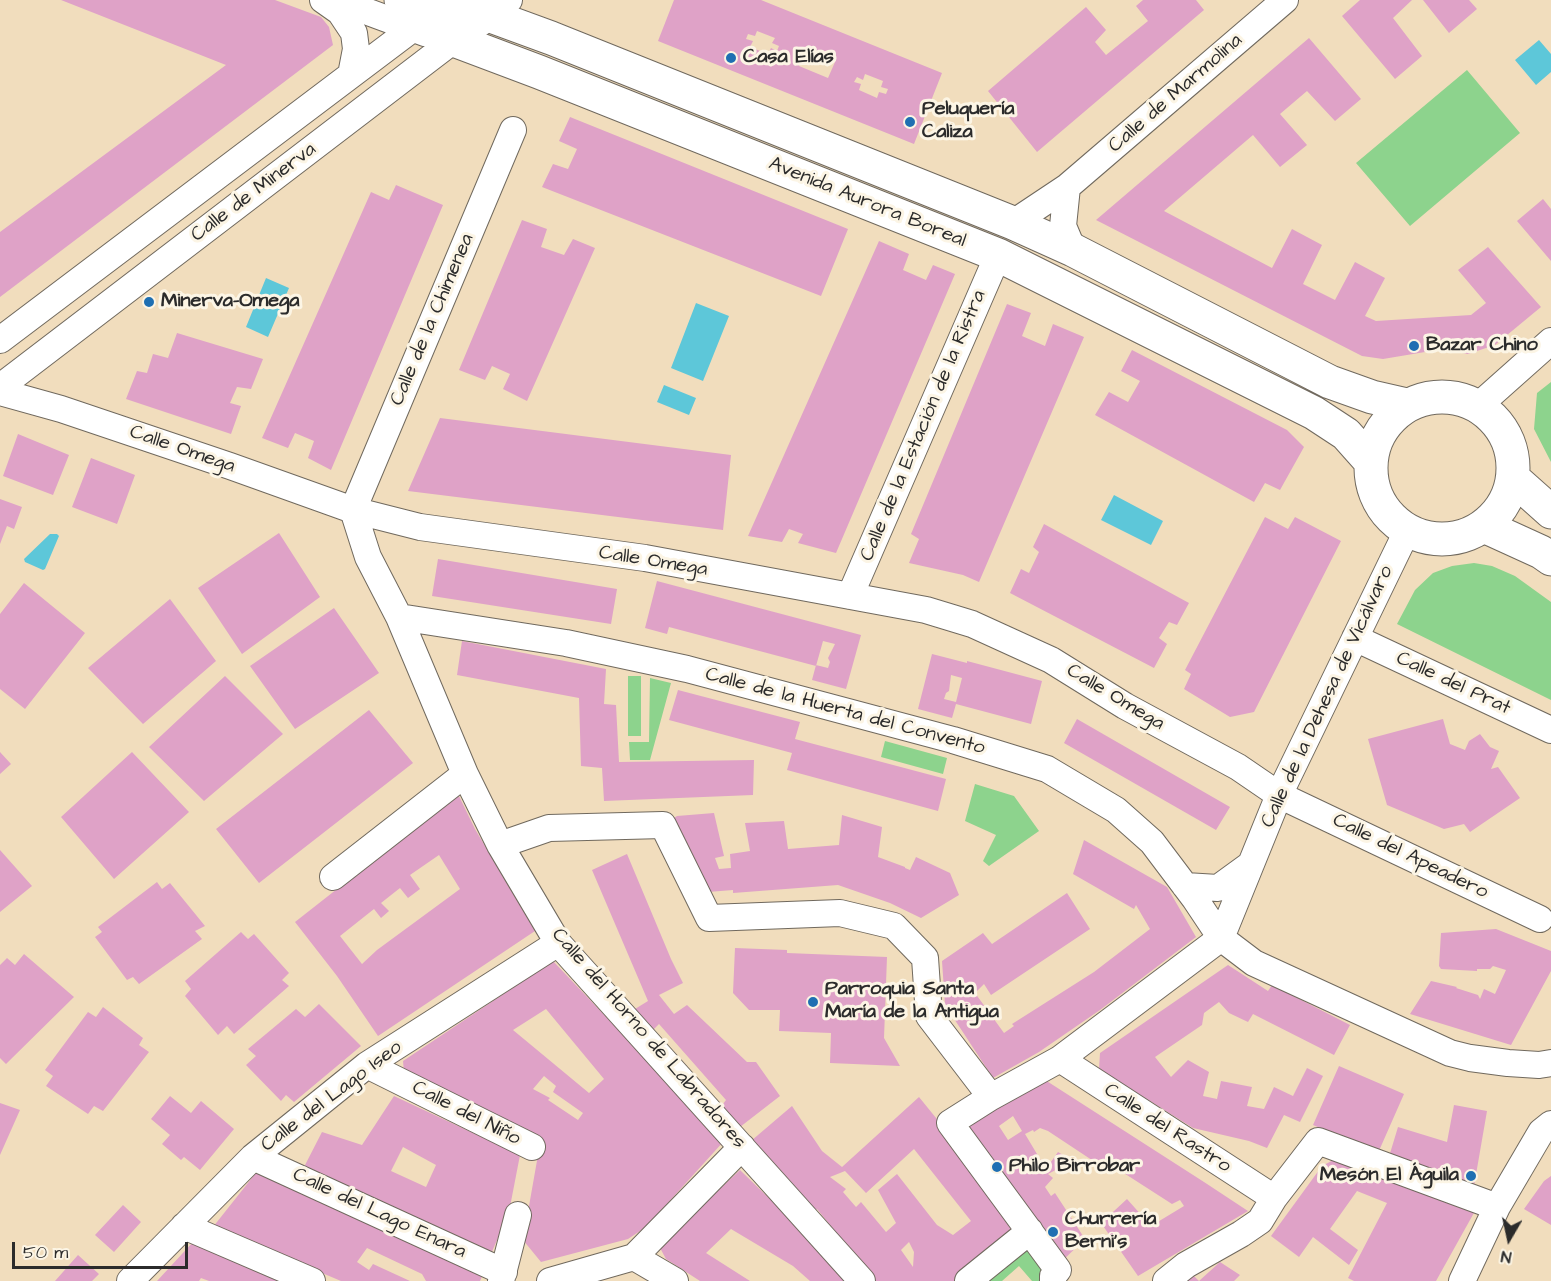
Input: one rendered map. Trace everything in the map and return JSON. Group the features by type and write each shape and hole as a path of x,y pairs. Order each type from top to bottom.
{"main road":[{"name":"Avenida Aurora Boreal","path":"427,11 489,5 551,38 1013,223 1073,250 1330,382 1372,397 1407,405"},
{"path":"427,11 454,40"},
{"name":"Avenida Aurora Boreal","path":"454,40 998,255 1314,413 1346,434 1370,461"},
{"path":"1443,397 1461,399 1478,406 1502,429 1510,445 1514,461 1513,478 1508,497 1498,513 1484,526 1470,534 1455,539 1438,540 1407,531 1383,509 1375,494 1371,478 1370,461 1374,445 1382,429 1407,405 1425,399 1443,397"},
{"path":"1513,478 1551,512"},
{"path":"1484,526 1541,552 1551,559"}],"street":[{"path":"322,0 340,12 354,33 356,50 351,75"},
{"path":"336,0 427,11"},
{"name":"Calle de Marmolina","path":"1013,223 1067,187 1257,9 1285,0"},
{"name":"Calle de Minerva","path":"0,389 454,40 489,5"},
{"name":"Calle de Minerva","path":"0,340 351,75 427,11"},
{"name":"Calle de la Chimenea","path":"353,510 513,130"},
{"path":"1067,187 1063,226 1073,250"},
{"name":"Calle de la Estación de la Ristra","path":"850,596 998,255"},
{"path":"1478,406 1551,341"},
{"name":"Calle Omega","path":"0,389 353,510 420,527 645,558 926,610 954,618 1041,655 1125,706 1238,767 1279,795"},
{"name":"Calle del Horno de Labradores","path":"353,510 368,557 399,617 465,774 500,845 558,943 862,1281"},
{"name":"Calle de la Dehesa de Vicálvaro","path":"1221,938 1279,795 1407,531"},
{"name":"Calle de la Huerta del Convento","path":"399,617 566,643 687,669 953,740 1037,766 1076,785 1116,810 1152,842 1221,938 1254,963 1431,1046 1470,1058 1539,1065 1551,1062"},
{"name":"Calle del Prat","path":"1355,638 1551,730"},
{"path":"333,877 465,774"},
{"name":"Calle del Apeadero","path":"1279,795 1540,919"},
{"path":"500,845 549,828 663,825 709,918 840,913 894,926 925,958 929,1016 991,1097"},
{"path":"1185,886 1218,888 1251,864"},
{"path":"1053,1281 1053,1276 1058,1270 950,1123 991,1097 1060,1059 1221,938"},
{"name":"Calle del Lago Iseo","path":"130,1281 253,1157 367,1065 558,943"},
{"name":"Calle del Rastro","path":"1060,1059 1274,1198"},
{"name":"Calle del Niño","path":"367,1065 532,1147"},
{"path":"1462,1281 1497,1207 1541,1132 1551,1124"},
{"path":"1166,1281 1186,1265 1260,1221 1274,1198 1317,1141 1497,1207"},
{"path":"550,1281 634,1257 742,1147"},
{"name":"Calle del Lago Enara","path":"253,1157 502,1276"},
{"path":"502,1276 518,1215"},
{"path":"184,1226 312,1281"},
{"path":"968,1281 1030,1231"},
{"path":"634,1257 675,1281"}],"green space":[{"path":"1467,70 1520,133 1410,226 1356,163"},
{"path":"1551,382 1551,462 1534,429 1537,393"},
{"path":"1474,563 1492,566 1515,576 1551,602 1551,700 1397,624 1415,590 1433,573 1452,566"},
{"path":"628,676 641,676 641,736 628,736"},
{"path":"650,678 671,683 650,760 630,760 629,742 649,742"},
{"path":"885,741 947,758 943,774 881,757"},
{"path":"975,784 1014,796 1039,831 989,866 983,861 996,835 965,821"},
{"path":"1025,1238 1053,1281 1032,1281 1019,1266 1002,1281 972,1281"}],"water":[{"path":"1539,40 1551,54 1551,72 1536,85 1515,60"},
{"path":"266,278 289,288 268,337 246,327"},
{"path":"696,303 729,316 703,381 671,368"},
{"path":"664,385 696,398 689,415 657,402"},
{"path":"1114,495 1163,521 1151,545 1101,520"},
{"path":"50,534 59,536 45,569 25,562 24,559"}],"building":[{"path":"61,0 275,0 321,17 329,27 333,45 0,297 0,232 226,65"},
{"path":"674,0 761,0 942,73 914,144 658,41","holes":["757,31 775,38 772,43 779,46 777,51 771,48 768,54 750,47 753,41 746,39 748,34 755,36","806,50 835,62 828,78 799,66","865,74 883,81 881,87 888,89 886,94 879,92 877,98 859,90 861,84 854,82 857,77 863,80"]},
{"path":"1143,0 1196,0 1204,10 1037,152 988,91 1086,7 1106,30 1095,42 1106,55 1148,21 1136,6"},
{"path":"1360,0 1412,0 1393,18 1422,56 1395,79 1342,16"},
{"path":"1423,0 1469,0 1477,9 1449,33"},
{"path":"1309,38 1361,99 1335,121 1307,91 1280,114 1307,145 1280,167 1253,135 1164,211 1272,268 1292,229 1322,245 1303,284 1335,300 1355,262 1385,278 1365,316 1376,321 1471,315 1486,303 1458,270 1488,247 1541,307 1495,345 1468,354 1431,351 1383,359 1362,356 1096,220"},
{"path":"570,117 848,229 821,296 542,187 553,164 568,169 577,149 559,141"},
{"path":"396,185 443,205 331,470 308,458 314,441 295,433 288,448 262,438 371,192 389,200"},
{"path":"1543,199 1551,209 1551,261 1517,221"},
{"path":"522,220 547,229 541,247 564,255 573,239 595,248 527,401 503,389 510,374 492,366 485,380 459,370"},
{"path":"879,241 909,254 903,270 926,280 933,265 955,274 836,553 798,543 803,534 789,529 782,542 748,536"},
{"path":"1007,304 1031,313 1022,336 1045,346 1053,324 1084,337 979,582 963,575 909,563 919,539 911,534"},
{"path":"177,333 263,359 251,389 237,387 230,403 241,406 231,434 126,399 137,371 147,373 153,354 168,358"},
{"path":"1132,350 1287,430 1304,447 1280,490 1265,483 1254,502 1095,415 1109,392 1128,402 1140,381 1121,371"},
{"path":"440,418 731,455 723,530 408,491"},
{"path":"18,434 69,455 53,495 3,476"},
{"path":"91,458 135,475 117,524 72,507"},
{"path":"0,499 22,507 14,529 7,526 0,544"},
{"path":"1265,517 1288,529 1295,517 1341,541 1254,712 1230,717 1184,689 1191,674 1185,670"},
{"path":"1044,524 1189,603 1177,625 1169,622 1159,638 1167,644 1154,668 1010,593 1021,569 1029,573 1039,552 1033,547"},
{"path":"279,533 320,597 242,654 198,588"},
{"path":"438,559 617,589 611,624 432,596"},
{"path":"657,581 861,635 846,689 812,680 816,666 669,627 667,634 645,628","holes":["823,641 835,644 828,658 830,662 828,668 816,665"]},
{"path":"24,583 85,633 25,709 0,689 0,614"},
{"path":"170,599 216,661 143,724 88,668"},
{"path":"334,608 379,673 295,729 250,666"},
{"path":"462,641 606,669 604,704 616,705 619,762 754,760 753,795 604,801 602,768 581,766 579,698 457,675"},
{"path":"932,654 1042,681 1031,724 956,704 952,718 918,709","holes":["951,675 962,678 956,702 944,699 949,691"]},
{"path":"225,676 283,734 204,801 149,747"},
{"path":"678,690 800,722 795,739 946,779 938,811 787,770 792,753 669,720"},
{"path":"369,710 413,763 259,883 216,829"},
{"path":"1077,719 1230,807 1216,830 1064,743"},
{"path":"1443,719 1450,744 1465,750 1469,741 1480,734 1490,747 1499,751 1491,769 1498,767 1520,798 1470,832 1464,824 1444,829 1387,805 1368,739"},
{"path":"0,752 11,764 0,774"},
{"path":"132,752 189,812 114,879 61,817"},
{"path":"458,794 475,829 535,931 378,1036 337,976 295,922","holes":["439,855 460,889 377,950 362,964 340,936 374,909 381,918 389,911 381,903 400,888 408,898 420,889 410,875"]},
{"path":"714,813 724,856 715,858 719,869 731,868 730,854 750,851 745,823 784,821 788,849 839,845 842,815 882,827 878,857 910,870 916,857 950,873 959,895 921,918 890,903 838,885 733,893 733,890 708,892 692,864 674,818"},
{"path":"1084,840 1167,887 1196,937 1100,1010 1039,1052 993,1078 945,1005 942,961 983,933 992,944 1067,893 1090,929 991,995 984,984 975,993 1004,1033 1014,1026 1012,1024 1094,972 1150,929 1136,905 1134,909 1073,874"},
{"path":"0,850 32,886 0,912"},
{"path":"627,854 683,983 659,995 674,1014 687,1005 747,1062 756,1062 780,1096 740,1127 720,1108 726,1100 659,1024 652,1031 635,1009 648,1001 592,870"},
{"path":"157,882 162,889 170,883 205,926 195,931 202,939 139,984 133,977 127,980 95,937 102,932 98,927"},
{"path":"1496,929 1551,951 1551,971 1511,1045 1410,1014 1431,981 1457,987 1478,995 1480,999 1484,989 1495,994 1506,970 1493,966 1490,969 1477,969 1477,971 1441,969 1439,966 1441,933"},
{"path":"241,932 248,939 254,934 289,973 282,980 289,986 234,1034 227,1026 218,1035 185,996 191,989 185,981"},
{"name":"Parroquia Santa María de la Antigua","path":"735,948 787,950 787,953 887,957 884,1038 900,1066 830,1063 831,1033 779,1031 780,1010 749,1010 733,993"},
{"path":"24,954 74,997 6,1064 0,1058 0,965 7,958 15,965"},
{"path":"553,961 724,1141 646,1227 628,1239 541,1262 523,1240 541,1138 404,1072 403,1061","holes":["546,1009 604,1079 589,1093 513,1030","544,1076 556,1086 553,1092 583,1113 578,1120 548,1100 550,1098 533,1089"]},
{"path":"1228,965 1268,991 1272,985 1350,1025 1334,1055 1253,1014 1248,1022 1229,1013 1219,1002 1204,1013 1202,1025 1155,1057 1171,1077 1188,1060 1209,1072 1203,1096 1217,1099 1221,1081 1252,1087 1247,1106 1264,1109 1274,1087 1293,1096 1307,1068 1323,1076 1300,1122 1284,1115 1267,1148 1249,1141 1193,1128 1099,1069 1100,1053"},
{"path":"319,1004 361,1046 294,1102 286,1095 281,1101 246,1065 256,1056 248,1049 296,1009 305,1017"},
{"path":"103,1007 143,1038 139,1045 149,1052 103,1111 94,1106 88,1114 46,1086 53,1076 45,1070 88,1012 96,1017"},
{"path":"1339,1066 1404,1094 1378,1153 1313,1125"},
{"path":"1042,1078 1248,1211 1138,1276 1101,1223 1127,1199 1151,1226 1184,1206 1180,1200 1172,1204 1116,1168 1113,1174 1040,1128 1025,1134 1046,1169 1058,1152 1073,1161 1048,1174 1053,1178 1045,1187 1051,1196 1055,1193 1085,1239 1059,1264 964,1128","holes":["1013,1116 1022,1131 1008,1140 999,1126"]},
{"path":"170,1096 191,1113 201,1101 234,1129 200,1170 184,1157 181,1160 162,1144 170,1135 151,1119"},
{"path":"394,1096 520,1155 509,1212 491,1254 303,1169 322,1132 362,1145","holes":["403,1147 436,1165 426,1187 391,1171"]},
{"path":"919,1097 1022,1224 954,1281 875,1281 817,1209 813,1213 751,1141 792,1106 822,1151 842,1167","holes":["914,1149 971,1221 953,1235 937,1225 897,1174 878,1190 896,1223 886,1232 861,1202 856,1207 843,1192 846,1189 830,1177 845,1171 866,1193","909,1242 914,1252 913,1267 901,1250"]},
{"path":"0,1103 20,1110 0,1155"},
{"path":"1454,1105 1487,1111 1474,1186 1388,1160 1398,1127 1447,1142"},
{"path":"1341,1156 1475,1211 1436,1281 1354,1281 1348,1278 1387,1203 1357,1191 1330,1229 1358,1250 1349,1265 1313,1237 1299,1257 1271,1236 1322,1166"},
{"path":"259,1169 484,1272 480,1281 426,1281 422,1274 367,1248 357,1262 369,1270 373,1264 410,1281 341,1281 213,1227"},
{"path":"740,1170 854,1281 810,1281 793,1266 731,1229 706,1253 750,1281 700,1281 666,1259 659,1246"},
{"path":"1551,1176 1551,1225 1524,1209 1544,1181"},
{"path":"123,1205 141,1222 114,1252 95,1235"},
{"path":"194,1241 286,1281 209,1281 201,1278 199,1281 157,1281"},
{"path":"78,1255 99,1274 92,1281 55,1281"},
{"path":"1220,1262 1240,1275 1234,1281 1199,1281"},
{"path":"1193,1275 1199,1281 1187,1281"}],"place":[{"name":"Casa Elías","path":"731,58"},
{"name":"Peluquería Caliza","path":"910,122"},
{"name":"Minerva-Omega","path":"149,302"},
{"name":"Bazar Chino","path":"1414,346"},
{"name":"Parroquia Santa María de la Antigua","path":"813,1002"},
{"name":"Philo Birrobar","path":"997,1167"},
{"name":"Mesón El Águila","path":"1471,1176"},
{"name":"Churrería Berni's","path":"1053,1232"}]}
